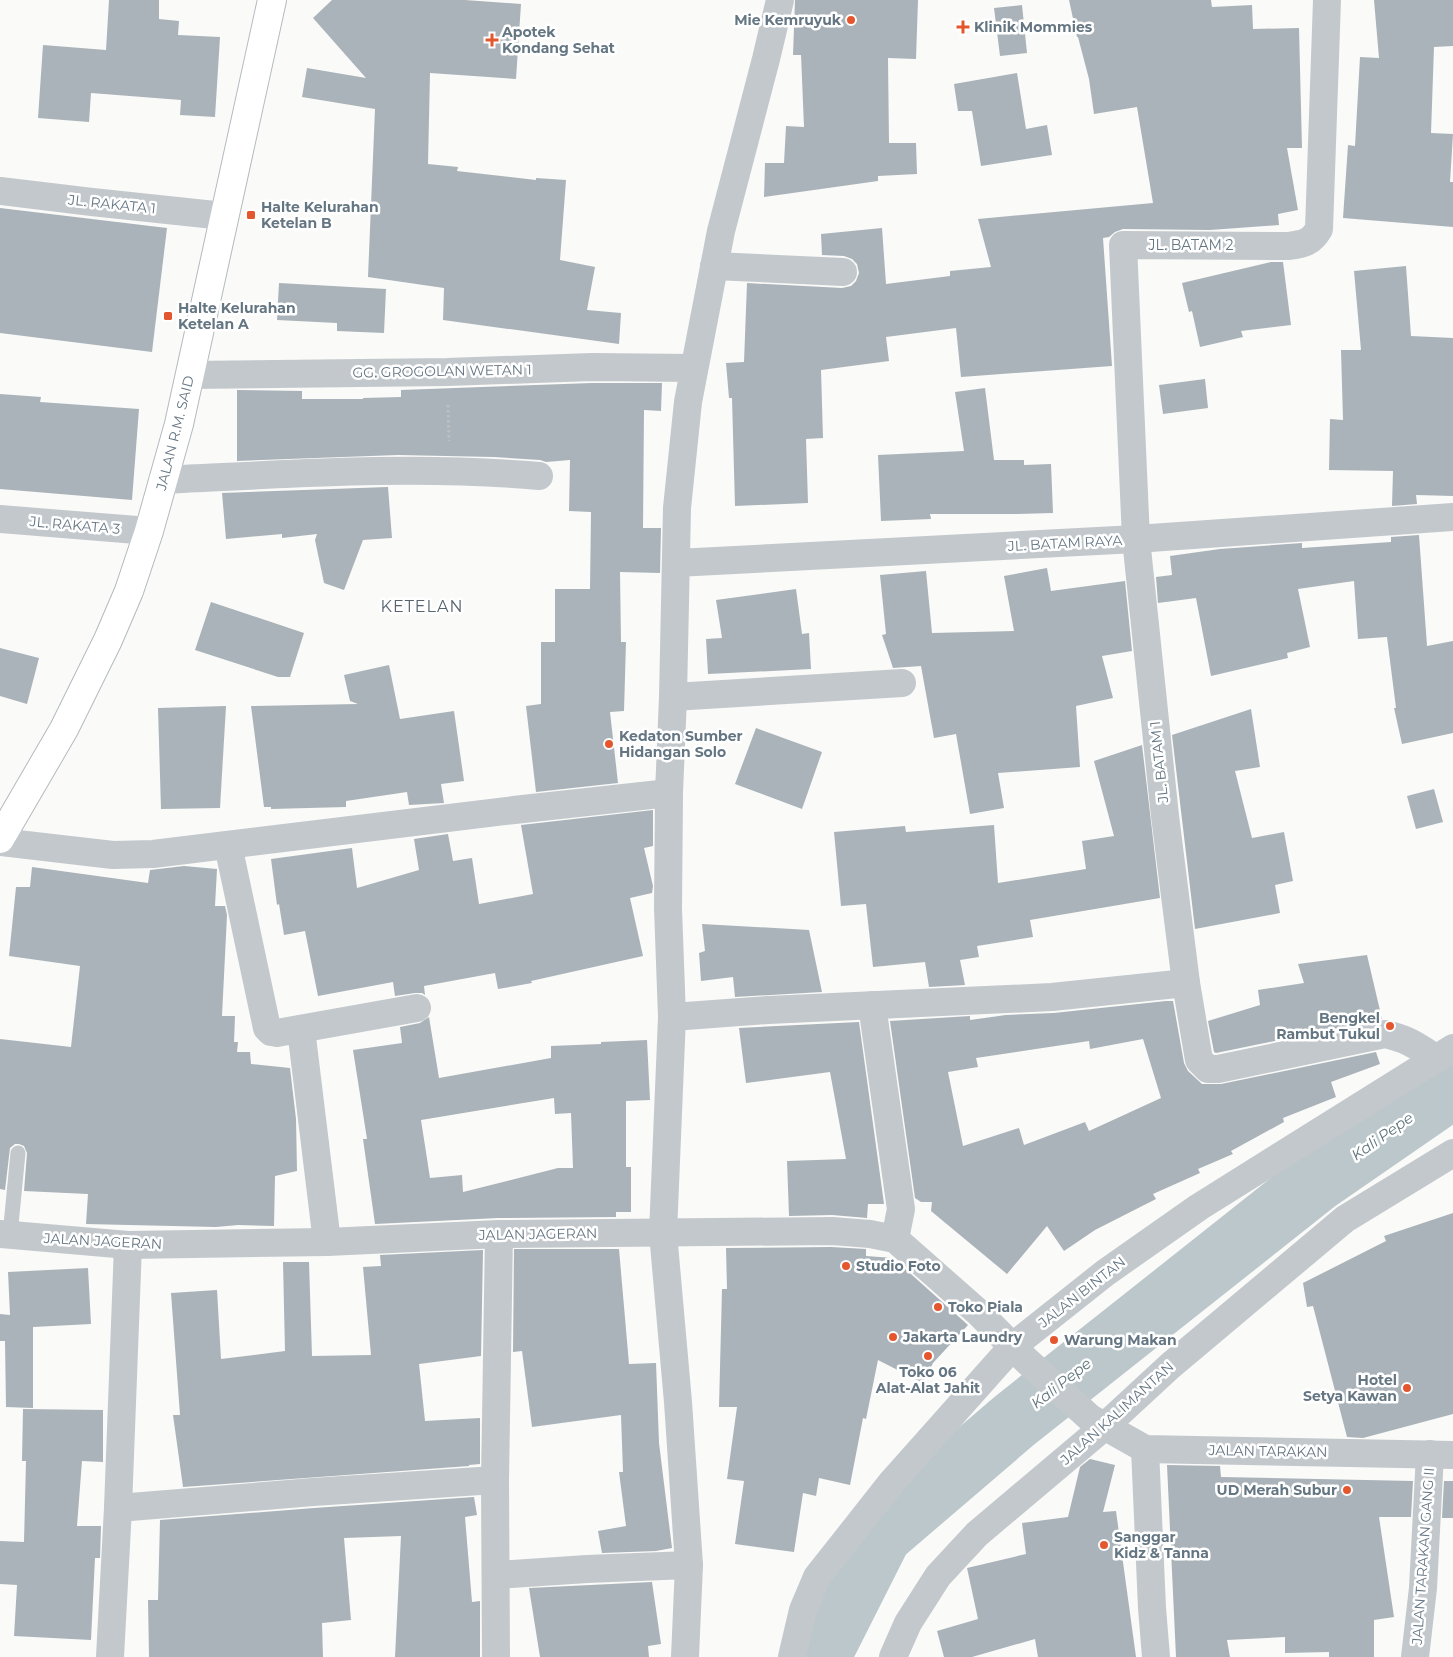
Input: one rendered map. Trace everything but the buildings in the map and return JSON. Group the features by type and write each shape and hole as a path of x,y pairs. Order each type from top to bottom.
{"main road":[{"name":"JALAN R.M. SAID","path":"0,841 64,730 108,640 129,591 149,531 179,424 272,0"}],"street":[{"path":"685,1657 689,1565 678,1402 663,1233 672,1017 668,908 669,793 677,508 688,402 721,231 780,0"},
{"name":"JL. BATAM 2","path":"1136,540 1123,245 1289,246 1304,244 1314,237 1319,229 1327,0"},
{"name":"JL. RAKATA 1","path":"0,191 224,216"},
{"path":"714,266 843,272"},
{"name":"GG. GROGOLAN WETAN 1","path":"190,375 694,368"},
{"path":"163,480 335,472 450,472 539,476"},
{"name":"JL. BATAM RAYA","path":"676,563 1136,540 1453,517"},
{"name":"JL. RAKATA 3","path":"0,519 149,531"},
{"name":"JL. BATAM 1","path":"1136,540 1165,816 1186,983 1199,1060 1208,1069 1218,1069 1385,1034 1399,1037 1445,1054"},
{"path":"673,696 902,683"},
{"path":"0,841 112,855 153,854 579,802 669,793"},
{"path":"228,845 267,1028 271,1032 277,1033 417,1008"},
{"path":"672,1017 768,1010 1052,996 1186,983"},
{"path":"872,1005 901,1208 895,1238 979,1313 1020,1354"},
{"path":"301,1029 327,1242"},
{"name":"JALAN BINTAN","path":"792,1657 803,1610 818,1577 892,1482 1020,1354 1105,1273 1200,1207 1445,1054"},
{"name":"JALAN KALIMANTAN","path":"893,1657 908,1623 938,1576 977,1534 1098,1422 1170,1366 1345,1219 1453,1153"},
{"name":"JALAN JAGERAN","path":"5,1235 128,1246 327,1242 499,1234 832,1231 895,1238"},
{"path":"496,1657 495,1480 499,1234"},
{"path":"110,1657 128,1246"},
{"name":"JALAN TARAKAN","path":"1020,1354 1098,1422 1145,1449 1442,1455"},
{"path":"1145,1449 1156,1657"},
{"name":"JALAN TARAKAN GANG II","path":"1415,1657 1442,1455"},
{"path":"118,1508 313,1492 495,1480"},
{"path":"496,1575 689,1565"}],"lane":[{"path":"5,1235 18,1153"}],"path":[{"path":"447,372 450,472"}],"waterway":[{"name":"Kali Pepe","path":"823,1657 823,1650 881,1535 1014,1421 1317,1181 1453,1087"}],"place":[{"name":"Mie Kemruyuk","path":"851,20"},
{"name":"Klinik Mommies","path":"963,27"},
{"name":"Apotek Kondang Sehat","path":"492,40"},
{"name":"Halte Kelurahan Ketelan B","path":"251,215"},
{"name":"Halte Kelurahan Ketelan A","path":"168,316"},
{"name":"Kedaton Sumber Hidangan Solo","path":"609,744"},
{"name":"Bengkel Rambut Tukul","path":"1390,1026"},
{"name":"Studio Foto","path":"846,1266"},
{"name":"Toko Piala","path":"938,1307"},
{"name":"Jakarta Laundry","path":"893,1337"},
{"name":"Warung Makan","path":"1054,1340"},
{"name":"Toko 06 Alat-Alat Jahit","path":"928,1356"},
{"name":"Hotel Setya Kawan","path":"1407,1388"},
{"name":"UD Merah Subur","path":"1347,1490"},
{"name":"Sanggar Kidz & Tanna","path":"1104,1545"}],"district":[{"name":"KETELAN","path":"422,606"}]}
